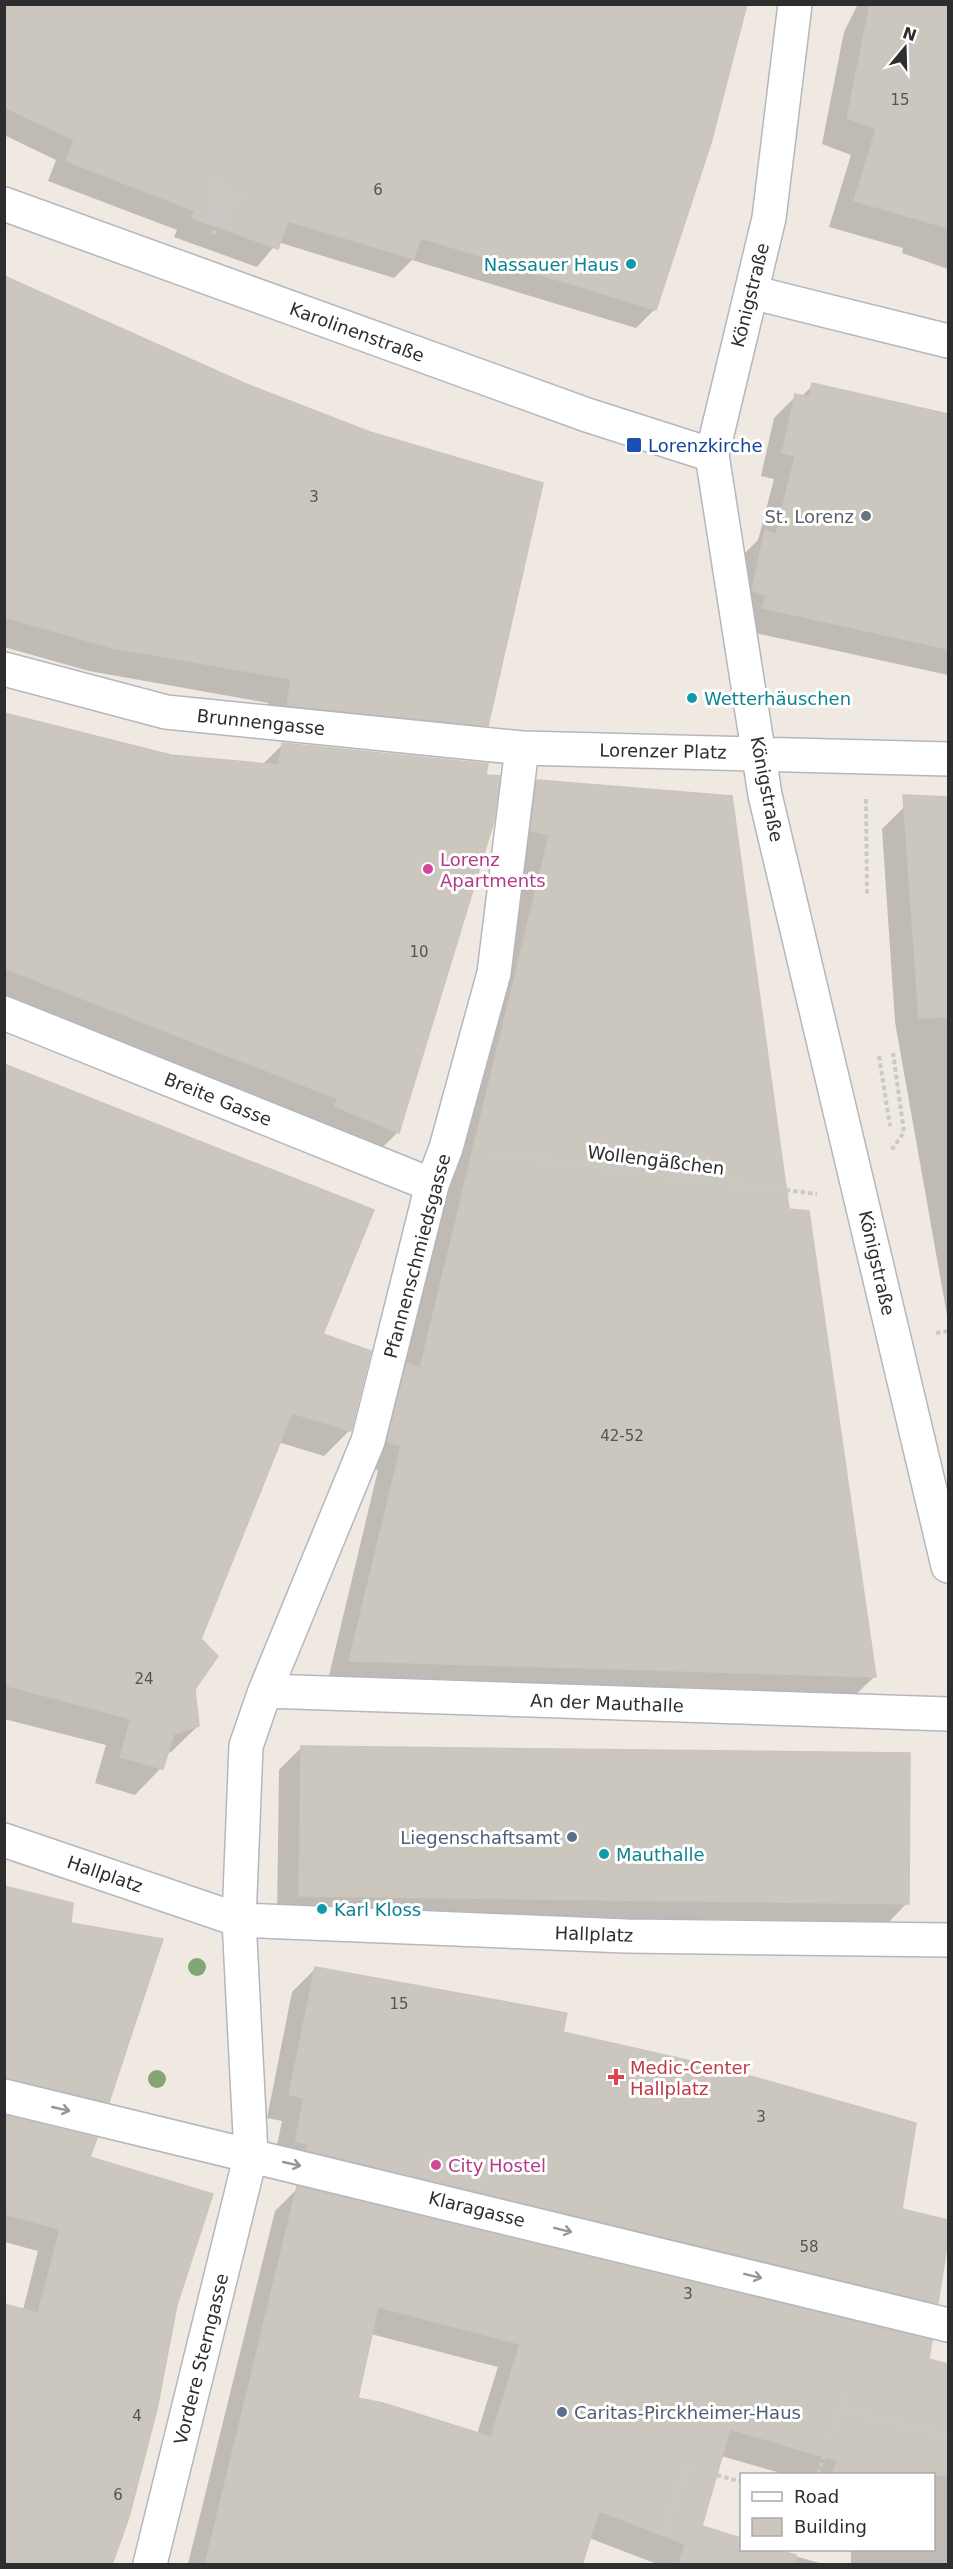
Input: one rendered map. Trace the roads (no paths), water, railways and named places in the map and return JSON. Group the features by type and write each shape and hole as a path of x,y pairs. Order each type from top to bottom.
{"street":[{"name":"Königstraße","path":"795,4 769,218 711,455 765,795 948,1566"},
{"name":"Karolinenstraße","path":"4,204 587,415 711,455"},
{"path":"751,292 948,341"},
{"name":"Brunnengasse","path":"4,669 166,712 522,748"},
{"name":"Lorenzer Platz","path":"522,748 948,759"},
{"name":"Pfannenschmiedsgasse","path":"239,1920 246,1746 265,1691 368,1441 432,1185 446,1148 494,973 522,748"},
{"name":"Breite Gasse","path":"4,1013 432,1185"},
{"name":"An der Mauthalle","path":"265,1691 948,1714"},
{"name":"Hallplatz","path":"4,1840 239,1920 626,1936 948,1940"},
{"path":"239,1920 251,2154"},
{"name":"Klaragasse","path":"4,2096 251,2154 948,2325"},
{"name":"Vordere Sterngasse","path":"150,2565 251,2154"}],"place":[{"name":"Nassauer Haus","path":"631,264"},
{"name":"Lorenzkirche","path":"634,445"},
{"name":"St. Lorenz","path":"866,516"},
{"name":"Wetterhäuschen","path":"692,698"},
{"name":"Lorenz Apartments","path":"428,869"},
{"name":"Liegenschaftsamt","path":"572,1837"},
{"name":"Mauthalle","path":"604,1854"},
{"name":"Karl Kloss","path":"322,1909"},
{"name":"Medic-Center Hallplatz","path":"616,2077"},
{"name":"City Hostel","path":"436,2165"},
{"name":"Caritas-Pirckheimer-Haus","path":"562,2412"}]}
